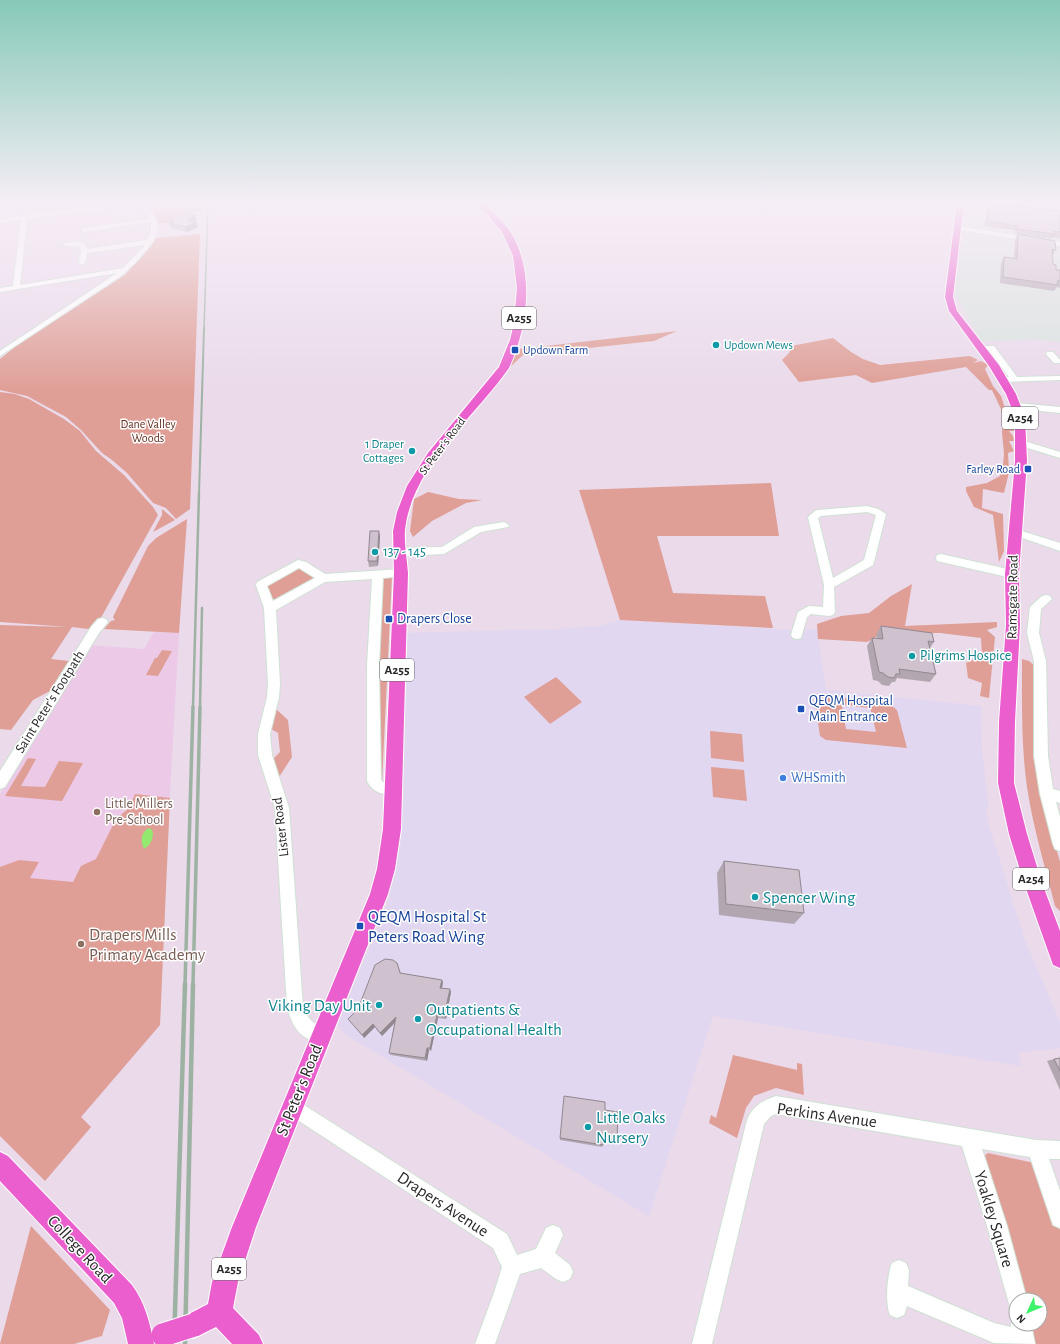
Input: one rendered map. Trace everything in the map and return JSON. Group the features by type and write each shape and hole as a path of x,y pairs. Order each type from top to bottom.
{"main road":[{"name":"St Peter's Road","path":"219,1312 225,1282 236,1249 379,894 386,869 392,829 401,573 399,531 403,512 416,480 446,436 504,368 511,356 519,326 520,290 518,265"},
{"name":"Ramsgate Road","path":"953,265 950,303 953,311 982,348 1003,380 1016,406 1021,427 1020,476 1012,574 1013,625 1007,722 1006,783 1018,834 1053,922 1060,958"},
{"name":"College Road","path":"0,1164 123,1294 131,1305 149,1341"},
{"path":"149,1341 194,1325 219,1312 250,1344"}],"street":[{"path":"16,288 19,265"},
{"path":"0,354 132,265"},
{"path":"0,290 124,270"},
{"path":"0,298 16,288"},
{"name":"Ramsgate Road","path":"982,348 992,348 1015,380"},
{"path":"1003,380 1060,378"},
{"path":"1016,406 1060,410"},
{"path":"1021,443 1060,455"},
{"path":"798,635 802,615 809,610 829,612 829,585 813,517 818,513 867,509 875,510 881,514 869,562 829,585"},
{"path":"400,552 444,550 478,529 504,524"},
{"path":"1015,532 1060,547"},
{"path":"941,558 1012,574"},
{"name":"Lister Road","path":"321,1036 314,1035 305,1029 299,1020 295,1007 282,808 270,771 265,748 264,734 274,684 270,608 261,585 265,581 298,564 302,564 323,578"},
{"path":"270,608 323,578 401,573"},
{"path":"378,574 373,666 374,782 381,788 393,788"},
{"path":"1041,601 1036,607 1033,633 1036,657 1041,756 1054,796 1060,844"},
{"name":"Saint Peter's Footpath","path":"0,783 95,630 102,622"},
{"name":"Perkins Avenue","path":"702,1344 756,1120 765,1109 776,1105 1036,1149 1060,1150"},
{"name":"Drapers Avenue","path":"293,1107 485,1230 500,1241 512,1266"},
{"name":"Yoakley Square","path":"969,1138 997,1226 1015,1292"},
{"path":"1036,1149 1060,1218"},
{"path":"485,1344 504,1293 512,1266 543,1257 553,1235"},
{"path":"543,1257 563,1272"},
{"path":"900,1270 897,1300 994,1333 1024,1336"}],"shaded area":[{"path":"959,265 1060,265 1060,342 1041,340 981,341 955,294"},
{"path":"620,620 794,630 817,629 826,690 981,706 982,750 988,802 988,808 985,812 1024,938 1060,1022 1060,1048 1018,1053 1021,1066 713,1016 649,1216 344,1034 338,1024 387,905 396,871 404,756 405,633 560,629 600,626"},
{"name":"Drapers Mills Primary Academy","path":"154,632 179,633 166,864 160,1025 81,1117 91,1127 45,1181 0,1136 0,794 87,645 144,649"},
{"path":"149,828 153,833 152,838 150,844 144,849 142,837 144,832"}],"green space":[{"name":"Dane Valley Woods","path":"134,265 199,265 190,509 176,519 166,508 153,503 127,473 102,453 81,430 66,417 27,396 0,390 0,359 15,347 125,275"},
{"path":"677,331 654,341 523,355 509,368 505,367 515,349"},
{"path":"833,338 863,359 880,365 970,356 978,360 973,363 981,361 988,365 985,369 993,386 1001,396 1007,414 1012,418 1012,421 1008,421 1009,426 1014,428 1015,431 1009,431 1013,436 1014,441 1009,441 1014,451 1008,453 1009,472 1004,493 983,489 982,508 1003,514 1004,551 999,562 993,515 974,507 966,491 966,487 987,483 1000,476 1003,465 1003,418 1001,409 992,390 989,390 966,367 872,383 856,375 799,382 782,360 790,352 786,347"},
{"path":"0,392 15,394 29,399 64,419 80,431 96,451 124,475 153,507 158,515 98,623 88,629 72,627 51,659 69,661 50,691 33,700 11,730 0,729 0,625 68,627 0,622"},
{"path":"771,483 779,536 657,536 673,593 765,596 773,628 620,620 579,490"},
{"path":"428,492 459,499 482,500 466,503 432,521 413,537 410,531 414,499"},
{"path":"162,509 175,520 153,532 162,515"},
{"path":"187,519 179,633 104,629 111,621 115,620 113,617 148,546 156,538"},
{"path":"296,567 301,568 315,577 314,579 273,600 266,586"},
{"path":"382,577 392,577 382,782 377,775 380,605"},
{"path":"912,584 905,626 997,622 997,627 987,630 995,637 989,698 980,696 982,683 968,678 966,663 982,655 981,638 940,633 884,633 867,642 818,639 817,624 841,616 869,613 891,596"},
{"path":"162,650 172,651 158,676 146,675 155,658 157,658"},
{"path":"1022,659 1029,661 1036,667 1056,848 1060,862 1060,911 1055,906 1036,832 1027,787 1023,739"},
{"path":"556,677 582,702 550,724 524,697"},
{"path":"820,696 881,701 888,703 897,710 907,748 826,740 820,736 815,703","holes":["842,705 870,708 876,732 846,729"]},
{"path":"276,709 288,720 292,757 279,777 273,759 280,752 278,733 271,729"},
{"path":"710,731 742,734 744,762 711,758"},
{"path":"28,758 36,759 21,786 45,787 59,761 83,763 62,801 5,796"},
{"path":"711,767 744,770 747,801 713,797"},
{"name":"Drapers Mills Primary Academy","path":"135,794 170,798 160,1025 81,1117 91,1127 45,1181 0,1136 0,867 19,860 39,862 30,878 73,882 81,866 96,859 116,819 129,808"},
{"path":"733,1055 797,1070 797,1063 802,1064 804,1095 776,1088 754,1096 746,1108 737,1138 709,1123 711,1115 716,1118"},
{"path":"988,1153 1034,1163 1060,1230 1060,1344 1034,1344 1032,1332 1048,1332 1048,1292 1023,1292 984,1156"},
{"path":"31,1226 110,1310 102,1336 74,1344 0,1344"}],"building":[{"path":"1004,265 1055,265 1056,270 1060,270 1060,281 1057,281 1058,285 1003,277"},
{"name":"137 - 145","path":"370,531 379,531 377,561 368,561"},
{"name":"Pilgrims Hospice","path":"881,626 932,633 934,642 928,641 936,674 899,669 900,674 896,674 894,678 888,677 879,672 872,638 883,639"},
{"name":"Spencer Wing","path":"724,861 799,870 804,913 726,904"},
{"path":"385,959 393,960 397,963 400,973 442,980 440,988 450,989 444,1016 437,1015 430,1048 427,1048 425,1058 389,1053 396,1017 380,1033 373,1024 362,1035 348,1019 358,1009 375,965"},
{"path":"1060,1058 1060,1071 1054,1059"},
{"name":"Little Oaks Nursery","path":"564,1096 605,1102 605,1110 618,1112 617,1140 604,1138 603,1145 560,1138"}],"railway":[{"path":"204,329 206,265"},
{"path":"199,494 204,328"},
{"path":"193,708 199,493"},
{"path":"200,708 202,608"},
{"path":"185,985 193,707"},
{"path":"193,985 200,707"},
{"path":"174,1344 185,984"},
{"path":"185,1344 193,984"}],"place":[{"name":"Updown Mews","path":"716,345"},
{"name":"Updown Farm","path":"515,350"},
{"name":"1 Draper Cottages","path":"412,451"},
{"name":"Farley Road","path":"1028,469"},
{"name":"137 - 145","path":"375,552"},
{"name":"Drapers Close","path":"389,619"},
{"name":"Pilgrims Hospice","path":"912,656"},
{"name":"QEQM Hospital Main Entrance","path":"801,709"},
{"name":"WHSmith","path":"783,778"},
{"name":"Little Millers Pre-School","path":"97,812"},
{"name":"Spencer Wing","path":"755,897"},
{"name":"QEQM Hospital St Peters Road Wing","path":"360,926"},
{"name":"Drapers Mills Primary Academy","path":"81,944"},
{"name":"Viking Day Unit","path":"379,1005"},
{"name":"Outpatients & Occupational Health","path":"418,1019"},
{"name":"Little Oaks Nursery","path":"588,1127"}]}
